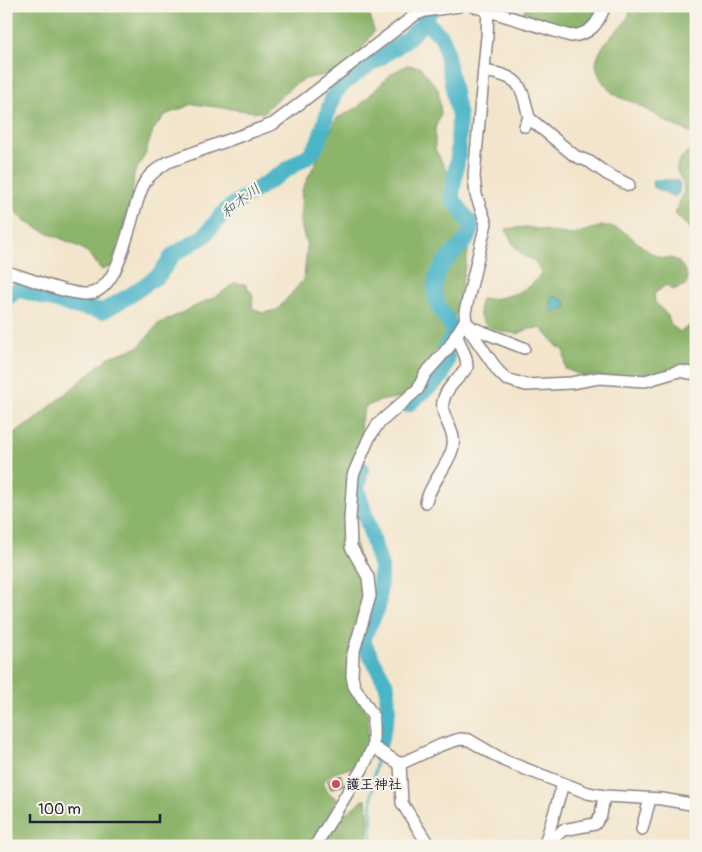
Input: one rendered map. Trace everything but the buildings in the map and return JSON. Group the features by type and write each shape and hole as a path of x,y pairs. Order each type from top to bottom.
{"street":[{"path":"6,272 84,294 100,289 107,284 116,268 140,191 150,175 158,168 176,159 273,124 415,14 425,10 460,6"},
{"path":"473,6 488,9 570,36 585,34 597,24 605,6"},
{"path":"314,846 376,749 372,716 354,686 352,676 353,654 370,596 368,577 351,547 350,518 353,474 368,438 378,424 418,389 426,374 445,351 465,321 486,230 486,218 476,195 474,176 488,9"},
{"path":"484,71 498,74 516,82 521,88 527,122 575,156 590,162 612,177 629,185"},
{"path":"465,321 473,328 524,348"},
{"path":"465,321 498,371 506,379 526,386 571,383 599,378 645,380 679,371 696,374"},
{"path":"426,502 431,487 452,451 454,441 454,433 442,406 452,385 467,367 466,358 456,334"},
{"path":"400,764 441,744 460,739 469,740 505,761 563,784 604,796 650,798 696,804"},
{"path":"376,749 400,764"},
{"path":"400,764 402,803 430,846"},
{"path":"545,845 563,784"},
{"path":"545,845 563,830 595,824 601,815 604,796"},
{"path":"642,829 650,798"}],"green space":[{"path":"6,6 359,6 370,16 374,31 361,50 344,66 331,73 301,81 281,95 263,113 193,104 165,115 153,130 145,155 134,174 132,198 112,266 102,270 87,252 40,229 19,216 11,206 6,194 6,121 11,106 12,81 6,62"},
{"path":"526,6 598,6 592,24 573,29 564,28 523,14"},
{"path":"626,6 685,6 696,12 696,141 695,136 689,132 672,125 640,105 616,96 598,74 596,64 600,51 626,20 630,13"},
{"path":"407,65 420,67 438,89 441,114 435,128 435,149 449,175 466,225 468,252 455,317 414,388 402,397 379,401 365,407 360,425 364,439 346,509 365,580 365,596 348,656 368,716 368,748 360,765 334,773 324,780 325,790 337,799 311,846 6,846 6,438 32,422 109,357 139,347 158,324 217,296 235,283 245,284 253,295 252,308 262,313 277,310 304,279 307,246 300,222 302,190 337,118 357,108 392,73"},
{"path":"696,146 696,234 675,214 684,188 677,165 682,157"},
{"path":"602,226 619,229 651,253 661,258 674,259 683,267 687,278 686,285 672,290 666,285 654,294 655,302 668,316 671,325 680,332 696,322 696,367 684,367 647,376 583,376 565,369 564,350 557,346 541,328 528,329 518,334 495,329 483,322 479,309 481,299 515,294 530,285 541,273 535,261 522,255 513,244 506,229 526,227 571,235"},
{"path":"363,800 366,800 369,817 367,846 323,846 341,817"}],"water":[{"path":"677,180 680,183 679,193 675,197 653,187 652,181"},
{"path":"554,296 566,302 567,306 556,312 552,310 551,299"}],"waterway":[{"name":"和木川","path":"6,299 18,289 74,306 103,311 129,296 159,275 173,255 204,236 227,209 309,155 315,148 331,102 340,87 414,33 430,11"},
{"path":"407,405 441,377 447,361 446,346 454,333 436,300 435,282 444,263 465,242 472,226 452,198 458,156 459,117 444,42 441,36 425,21"},
{"path":"361,468 357,489 381,567 378,608 363,637 365,646 387,686 388,712 379,746"},
{"path":"371,846 372,791 377,755"}],"place":[{"name":"護王神社","path":"336,784"}]}
